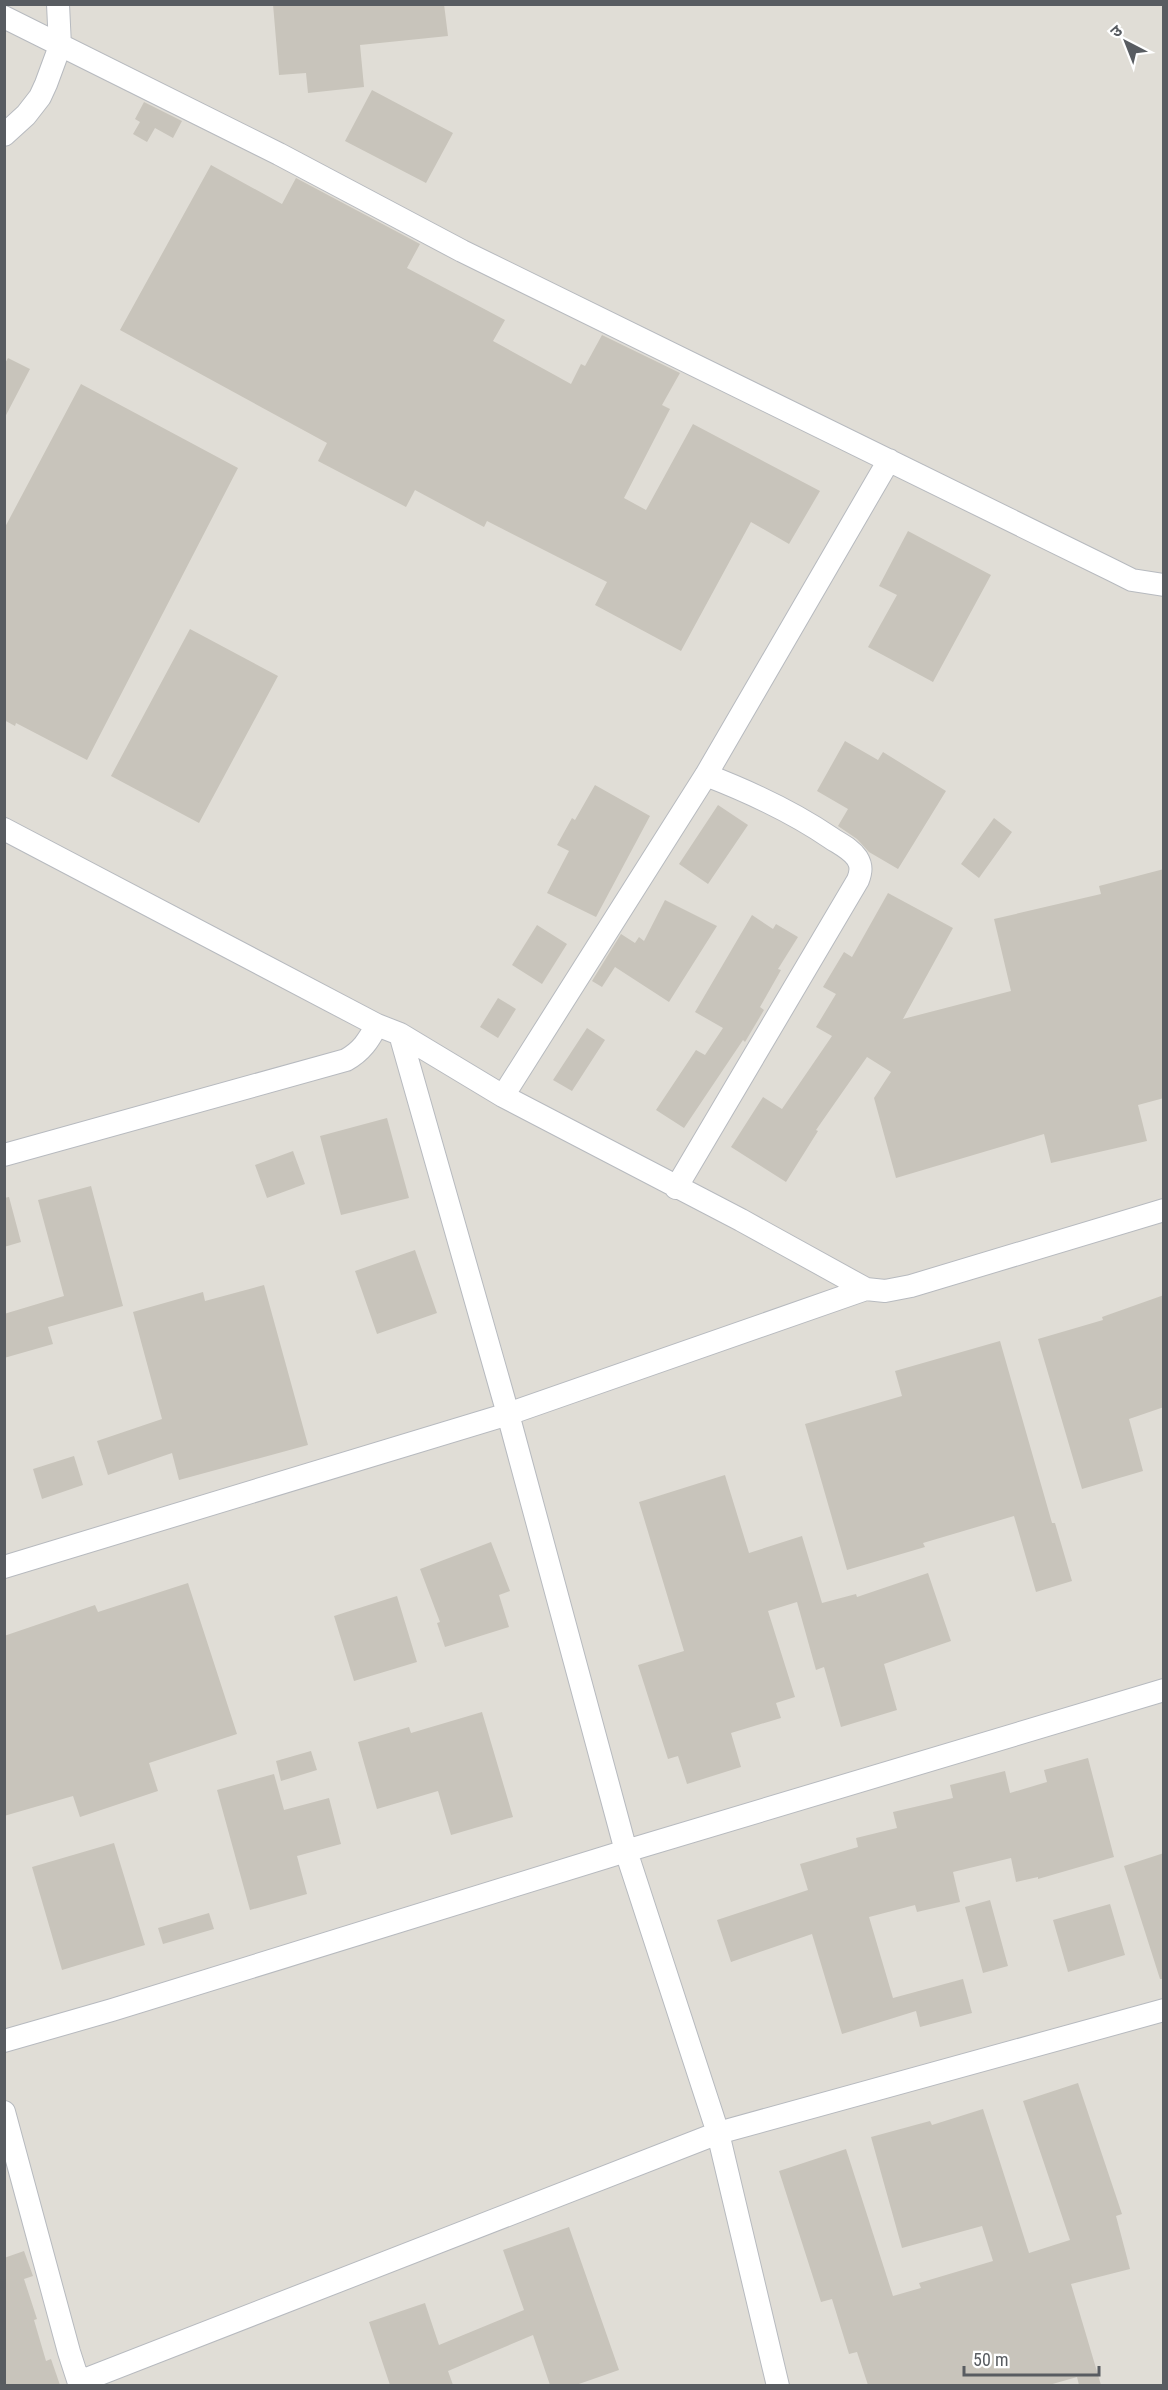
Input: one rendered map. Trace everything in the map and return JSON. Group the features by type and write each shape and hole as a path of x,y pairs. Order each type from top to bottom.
{"street":[{"path":"4,135 26,115 40,97 60,46 58,4"},
{"path":"4,17 279,154 473,256 1132,580 1164,585"},
{"path":"503,1096 706,775 889,460"},
{"path":"676,1188 862,870 852,852 813,826 744,790 706,775"},
{"path":"4,830 400,1034 503,1096 866,1288 885,1291 911,1286 1164,1210"},
{"path":"4,1155 346,1060 358,1053 367,1043 377,1024"},
{"path":"400,1034 508,1414 626,1851 718,2133 778,2385"},
{"path":"4,1567 508,1414 866,1288"},
{"path":"4,2041 1164,1690"},
{"path":"4,2112 69,2352 80,2384 718,2133 1164,2010"}],"shaded area":[{"path":"5,5 1163,5 1163,2385 5,2385"}],"building":[{"path":"273,4 444,4 448,36 360,45 364,87 308,93 306,73 279,75"},
{"path":"372,90 453,133 426,183 345,141"},
{"path":"144,102 182,121 173,138 155,128 147,142 133,134 140,122 135,119"},
{"path":"211,165 282,204 296,178 420,244 407,268 505,320 493,341 571,384 581,364 585,366 602,335 680,373 662,405 670,409 624,498 646,510 693,424 820,491 789,544 751,522 681,651 595,605 607,582 487,521 484,527 415,490 406,507 318,461 327,443 120,330"},
{"path":"8,358 30,369 4,419 4,365"},
{"path":"81,384 238,468 87,760 16,723 15,726 4,720 4,529"},
{"path":"908,531 991,575 933,682 868,647 897,595 879,586"},
{"path":"190,629 278,676 199,823 111,776"},
{"path":"845,741 878,760 883,752 946,791 898,869 869,852 857,839 838,826 848,809 817,791"},
{"path":"595,785 650,816 596,917 547,893 569,851 557,845 572,818 575,820"},
{"path":"718,805 748,825 708,884 679,864"},
{"path":"994,818 1012,832 979,878 961,864"},
{"path":"1164,869 1164,1098 1138,1105 1147,1141 1051,1163 1044,1134 896,1178 874,1098 891,1072 867,1057 816,1130 818,1131 786,1182 731,1147 763,1097 782,1109 832,1036 816,1027 836,994 823,987 844,952 852,957 888,893 953,928 903,1019 1011,991 994,919 1101,894 1099,886"},
{"path":"665,900 717,926 669,1002 615,967 602,987 592,981 621,934 635,943 639,937 644,941"},
{"path":"752,915 773,929 776,924 798,937 778,969 781,970 760,1007 764,1010 745,1042 743,1040 684,1128 656,1110 696,1050 705,1055 723,1028 695,1012"},
{"path":"537,925 567,944 542,984 512,965"},
{"path":"498,998 516,1009 498,1038 480,1027"},
{"path":"587,1028 605,1040 572,1091 553,1080"},
{"path":"387,1118 409,1198 341,1215 320,1136"},
{"path":"293,1151 305,1184 267,1198 255,1165"},
{"path":"91,1186 123,1306 48,1327 53,1344 4,1358 4,1314 64,1296 38,1200"},
{"path":"9,1197 21,1242 4,1247 4,1198"},
{"path":"415,1250 437,1313 377,1334 355,1271"},
{"path":"264,1285 308,1445 179,1480 172,1453 108,1475 97,1441 162,1419 133,1312 203,1292 205,1301"},
{"path":"1164,1295 1164,1407 1129,1419 1143,1471 1082,1489 1038,1339 1103,1320 1102,1317"},
{"path":"1000,1341 1052,1523 1055,1523 1072,1581 1036,1592 1014,1516 923,1543 925,1547 847,1570 805,1424 902,1396 895,1371"},
{"path":"74,1456 83,1485 42,1499 33,1469"},
{"path":"725,1475 749,1553 802,1536 822,1603 856,1594 857,1597 928,1573 951,1641 884,1664 897,1710 841,1727 824,1667 816,1670 797,1602 768,1611 795,1697 776,1703 781,1718 731,1733 741,1767 687,1784 678,1756 668,1759 638,1665 684,1651 639,1502"},
{"path":"491,1542 510,1591 499,1595 509,1627 445,1647 437,1623 440,1622 420,1569"},
{"path":"188,1583 237,1734 149,1763 158,1791 80,1817 73,1796 4,1816 4,1636 95,1605 98,1612"},
{"path":"397,1596 417,1662 354,1681 334,1616"},
{"path":"482,1712 513,1817 451,1835 438,1791 377,1809 358,1742 409,1727 411,1733"},
{"path":"311,1751 317,1770 281,1781 276,1761"},
{"path":"1088,1758 1114,1857 1038,1879 1038,1877 1016,1882 1011,1858 953,1872 960,1902 917,1912 915,1905 869,1917 893,1998 963,1979 972,2013 920,2027 916,2011 842,2034 812,1934 731,1962 717,1920 808,1890 800,1864 858,1847 856,1838 897,1828 893,1812 953,1798 950,1785 1005,1771 1010,1793 1047,1782 1044,1770"},
{"path":"274,1774 284,1810 329,1798 341,1844 297,1856 307,1894 250,1910 217,1790"},
{"path":"114,1843 145,1945 62,1970 32,1867"},
{"path":"1164,1853 1164,1979 1160,1979 1124,1866"},
{"path":"990,1900 1008,1966 983,1973 965,1907"},
{"path":"1110,1904 1125,1955 1068,1972 1053,1920"},
{"path":"209,1913 214,1929 163,1944 158,1928"},
{"path":"1078,2083 1122,2214 1116,2216 1130,2269 1071,2284 1101,2385 1079,2385 1077,2377 1049,2385 868,2385 857,2352 849,2354 832,2299 821,2302 779,2171 846,2149 893,2296 921,2288 919,2283 993,2261 982,2226 902,2248 871,2137 930,2121 932,2125 983,2109 1029,2253 1070,2240 1023,2101"},
{"path":"569,2227 619,2370 576,2385 550,2385 533,2335 448,2371 453,2385 390,2385 369,2322 425,2303 439,2345 524,2310 503,2250"},
{"path":"24,2251 33,2276 24,2279 37,2319 34,2320 46,2361 51,2359 60,2385 4,2385 4,2258"}]}
